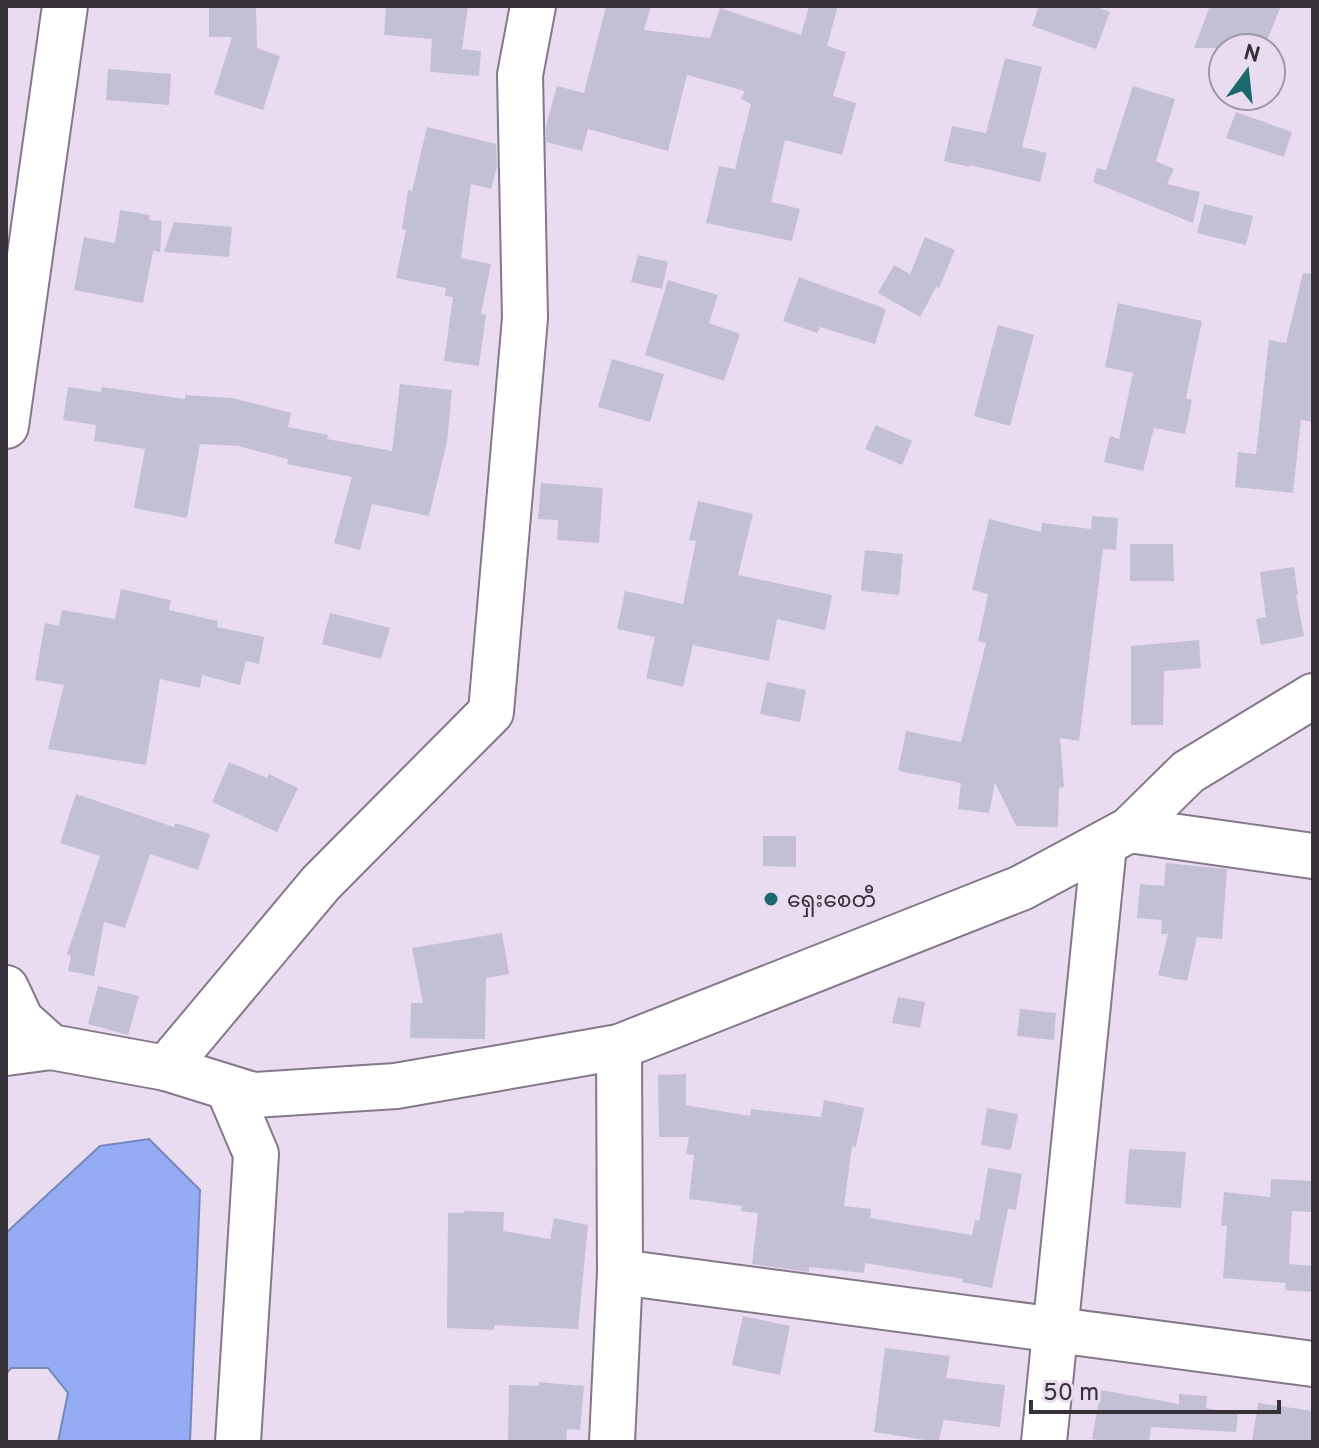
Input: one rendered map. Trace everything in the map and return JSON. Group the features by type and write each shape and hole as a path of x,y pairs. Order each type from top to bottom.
{"street":[{"path":"6,426 13,309 65,6"},
{"path":"166,1068 321,883 491,712 525,318 520,75 533,6"},
{"path":"6,1053 51,1047 166,1068 253,1095 396,1086 619,1047 1021,888 1116,838 1188,772 1313,696"},
{"path":"1116,838 1313,856"},
{"path":"1044,1442 1053,1331 1116,838"},
{"path":"6,988 21,1020 51,1047"},
{"path":"612,1442 620,1272 619,1047"},
{"path":"228,1088 256,1154 238,1442"},
{"path":"620,1272 1313,1364"}],"water":[{"path":"149,1139 200,1190 190,1442 58,1442 68,1393 48,1368 11,1368 6,1374 6,1233 100,1146"}],"building":[{"path":"209,6 256,6 257,48 280,56 263,110 214,94 232,37 209,37"},
{"path":"386,6 468,6 462,49 481,51 479,76 430,72 432,39 384,35"},
{"path":"606,6 651,6 644,30 710,38 720,8 801,35 809,6 838,6 827,46 846,52 833,96 856,103 842,155 785,140 771,202 800,209 792,241 706,223 719,166 735,169 751,104 741,99 745,91 687,75 668,151 588,129 582,151 546,142 546,125 557,86 584,93"},
{"path":"1039,6 1094,6 1110,12 1096,49 1032,26"},
{"path":"1210,6 1281,6 1270,32 1207,32 1207,48 1194,48"},
{"path":"1005,58 1042,67 1022,147 1047,153 1040,182 944,161 952,126 986,133"},
{"path":"108,69 171,74 169,105 106,100"},
{"path":"1133,86 1175,99 1156,161 1174,169 1167,184 1200,192 1193,223 1093,182 1097,168 1106,170"},
{"path":"1236,112 1292,132 1284,157 1226,138"},
{"path":"427,127 496,144 497,167 491,189 471,184 461,258 491,264 481,314 486,315 479,366 444,361 453,297 445,296 446,288 396,278 406,230 402,229 408,190 412,191"},
{"path":"1204,204 1253,216 1246,245 1197,233"},
{"path":"120,210 150,215 149,220 162,221 160,252 153,251 143,303 74,290 84,237 115,243"},
{"path":"174,222 232,227 229,257 164,252"},
{"path":"925,237 955,250 939,288 936,287 920,317 878,293 894,265 910,274"},
{"path":"638,255 668,262 662,289 631,282"},
{"path":"1303,273 1313,274 1313,422 1301,420 1293,493 1235,487 1238,452 1256,454 1269,340 1286,343"},
{"path":"799,277 886,309 875,344 820,327 817,333 783,321"},
{"path":"668,280 718,295 709,323 740,334 724,381 645,355"},
{"path":"1118,303 1202,321 1186,398 1192,400 1185,434 1154,428 1143,471 1104,462 1110,436 1119,439 1133,373 1105,367"},
{"path":"998,325 1034,335 1010,426 974,416"},
{"path":"612,359 664,374 650,422 598,407"},
{"path":"400,384 452,390 447,442 429,516 372,504 360,550 334,543 352,477 287,464 288,459 238,446 200,444 187,518 134,508 145,449 94,441 96,425 63,420 68,387 101,392 102,387 185,399 185,395 232,398 291,413 288,427 328,435 327,439 392,451"},
{"path":"876,425 912,441 902,465 865,449"},
{"path":"541,483 603,488 599,543 557,540 558,520 538,519"},
{"path":"698,501 753,514 738,575 832,595 825,630 777,619 769,661 693,645 683,687 646,678 655,637 617,629 625,591 683,604 696,541 689,540"},
{"path":"1092,516 1118,518 1116,550 1103,549 1079,741 1060,738 1064,787 1059,788 1058,827 1016,826 995,783 989,813 958,809 961,783 898,771 906,731 961,742 986,643 978,641 988,594 972,590 989,519 1041,532 1042,523 1091,529"},
{"path":"1130,544 1173,544 1174,581 1130,581"},
{"path":"865,550 903,554 899,595 861,591"},
{"path":"1294,567 1304,636 1261,645 1256,619 1266,617 1260,572"},
{"path":"121,589 171,600 169,610 218,621 217,627 264,637 259,664 246,661 240,685 202,675 200,688 160,679 146,765 48,749 64,685 35,680 45,623 59,626 62,610 115,619"},
{"path":"330,613 390,628 381,659 322,644"},
{"path":"1199,640 1201,668 1164,671 1163,725 1131,725 1131,646"},
{"path":"767,682 806,690 800,722 760,714"},
{"path":"229,762 267,778 269,774 298,788 277,832 212,802"},
{"path":"76,794 174,827 175,823 210,834 198,870 150,854 125,928 104,922 94,976 68,971 71,956 67,954 100,856 60,843"},
{"path":"763,836 796,836 796,867 763,866"},
{"path":"1166,863 1227,869 1222,939 1197,937 1187,981 1158,975 1168,934 1161,934 1162,920 1137,918 1140,884 1164,886"},
{"path":"502,933 509,974 486,978 485,1039 410,1038 411,1003 423,1003 412,948"},
{"path":"98,986 139,996 128,1035 88,1024"},
{"path":"898,997 925,1002 920,1028 892,1023"},
{"path":"1020,1009 1056,1013 1054,1040 1017,1036"},
{"path":"686,1074 686,1105 750,1116 751,1109 821,1117 824,1100 864,1108 856,1147 852,1146 844,1206 871,1209 870,1218 972,1235 975,1220 979,1221 988,1168 1022,1174 1016,1210 1008,1209 992,1288 962,1282 963,1279 865,1263 864,1273 809,1267 809,1272 752,1264 758,1213 741,1211 742,1206 689,1199 694,1155 686,1154 689,1137 659,1137 658,1075"},
{"path":"987,1108 1018,1114 1011,1150 981,1145"},
{"path":"1129,1149 1186,1152 1181,1208 1125,1204"},
{"path":"1271,1179 1313,1181 1313,1212 1292,1211 1289,1264 1313,1266 1313,1292 1285,1290 1286,1283 1223,1278 1227,1226 1221,1226 1224,1192 1270,1197"},
{"path":"504,1212 503,1231 550,1239 554,1218 588,1225 578,1329 494,1325 494,1330 447,1328 448,1213"},
{"path":"743,1316 790,1326 780,1375 732,1365"},
{"path":"885,1348 950,1356 946,1378 1005,1385 1000,1427 944,1420 938,1442 874,1432"},
{"path":"539,1382 584,1386 580,1430 567,1429 566,1442 508,1442 509,1385 539,1386"},
{"path":"1101,1390 1179,1404 1179,1394 1207,1396 1206,1408 1238,1414 1236,1432 1151,1427 1149,1442 1092,1439"},
{"path":"1258,1403 1313,1411 1313,1442 1252,1442"}],"place":[{"name":"ရှေးစေတီ","path":"771,899"}]}
